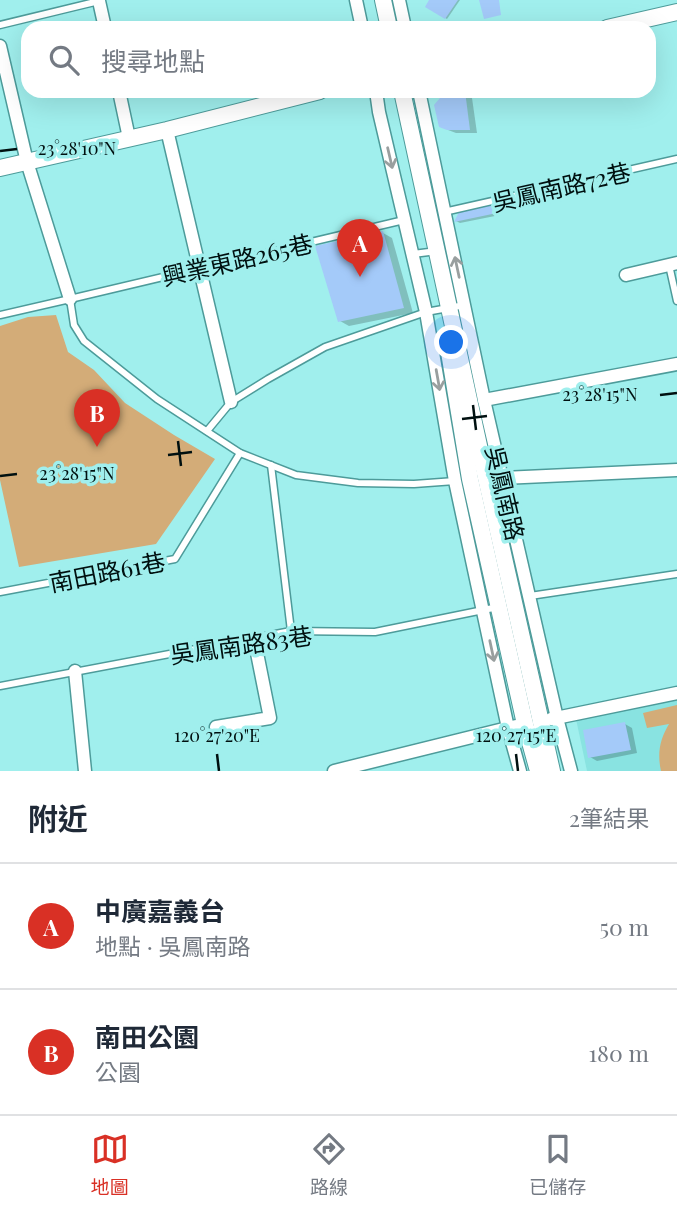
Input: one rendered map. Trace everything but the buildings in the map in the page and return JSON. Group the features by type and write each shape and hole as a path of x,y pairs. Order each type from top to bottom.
{"street":[{"path":"356,0 360,21"},
{"path":"373,0 377,21"},
{"path":"383,0 388,21"},
{"path":"399,0 404,21"},
{"path":"102,1 104,21"},
{"path":"638,21 677,12"},
{"path":"0,46 27,162 71,299"},
{"path":"120,98 129,138"},
{"path":"0,168 293,98"},
{"name":"吳鳳南路","path":"378,98 404,220 446,309 484,400 474,529 483,573 483,609 508,728 520,771"},
{"name":"吳鳳南路","path":"393,98 421,253"},
{"name":"吳鳳南路","path":"403,98 478,479 552,771"},
{"name":"吳鳳南路","path":"420,98 444,212 446,309"},
{"path":"167,130 231,402"},
{"path":"626,275 673,263"},
{"path":"484,400 677,364"},
{"path":"478,479 677,470"},
{"name":"吳鳳南路","path":"478,479 530,596 541,721 538,771"},
{"name":"吳鳳南路","path":"483,573 500,606 541,721 571,771"},
{"path":"216,727 270,718 254,638"},
{"path":"75,671 85,771"},
{"path":"334,771 508,728 677,693"}],"lane":[{"path":"0,25 102,1"},
{"name":"吳鳳南路72巷","path":"444,212 677,159"},
{"name":"興業東路265巷","path":"0,315 404,220"},
{"path":"673,263 677,301"},
{"path":"71,299 74,325 84,341 157,399 240,453 296,475 358,483 414,484 478,479"},
{"path":"207,431 231,402 325,347 446,309"},
{"name":"南田路61巷","path":"0,592 175,559 240,453"},
{"path":"271,465 291,631"},
{"path":"530,596 677,575"},
{"name":"吳鳳南路83巷","path":"0,686 291,631 374,632 500,606"}],"shaded area":[{"path":"56,315 68,352 94,370 125,403 215,459 156,544 19,567 0,480 0,326 28,317"},
{"path":"677,698 677,771 587,771 576,719"},
{"path":"677,705 677,771 661,771 660,746 669,724 647,728 643,713"}],"place":[{"name":"中廣嘉義台","path":"360,277"},
{"name":"南田公園","path":"97,447"}]}
